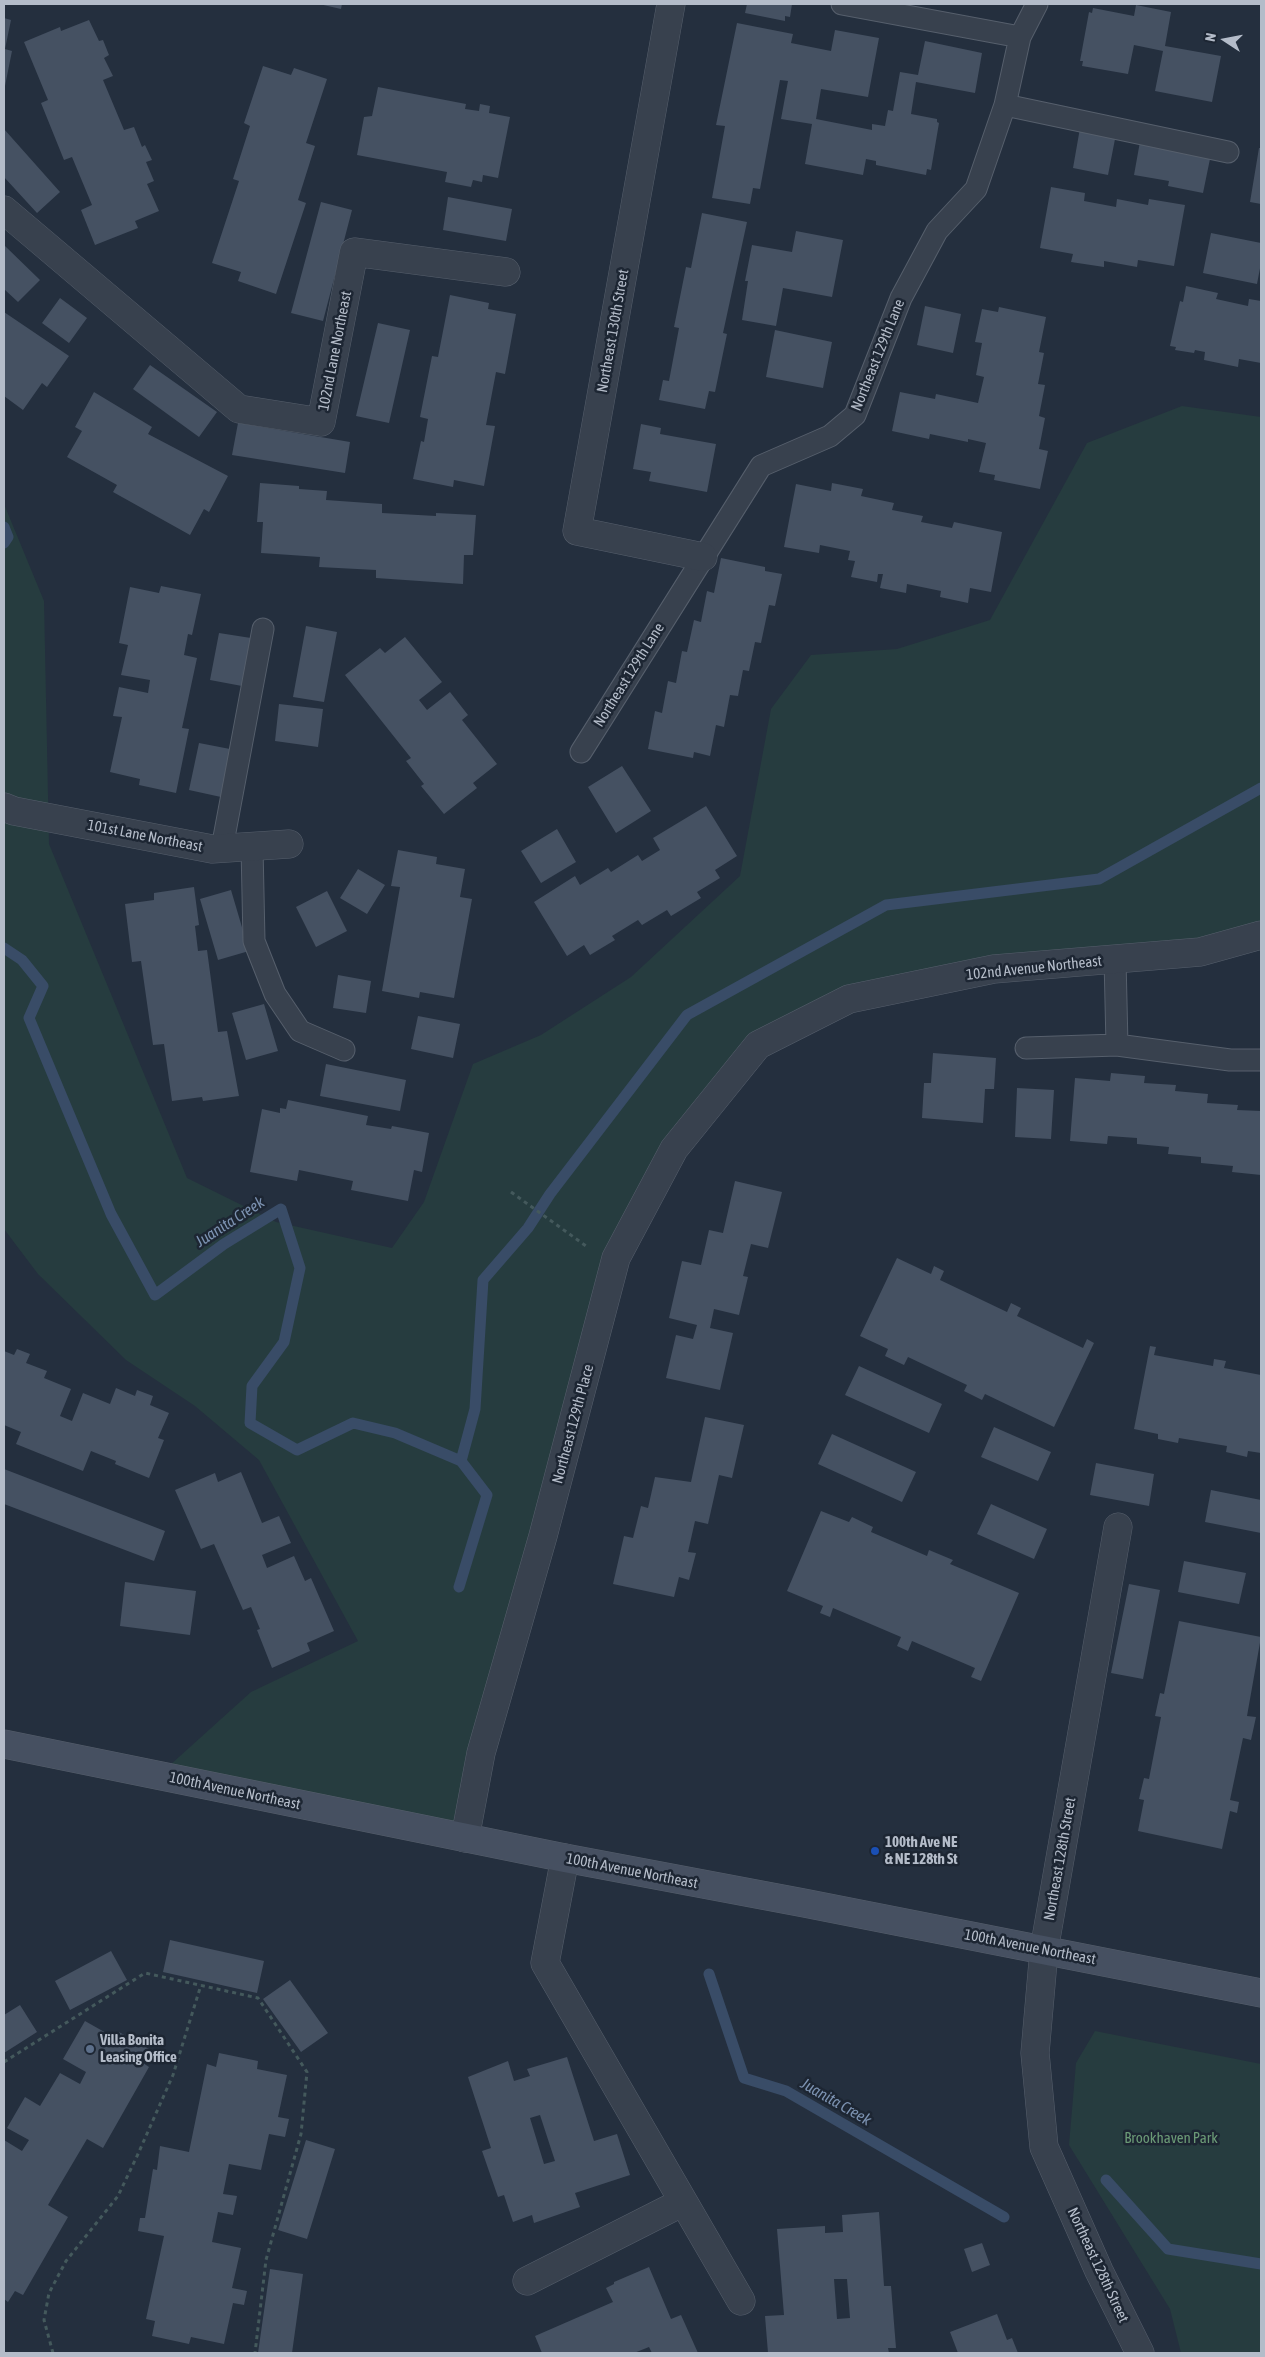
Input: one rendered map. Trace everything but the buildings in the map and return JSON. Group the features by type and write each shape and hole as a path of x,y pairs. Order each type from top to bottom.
{"main road":[{"name":"100th Avenue Northeast","path":"4,1744 565,1858 1261,1993"}],"street":[{"name":"Northeast 130th Street","path":"670,4 578,531 703,557"},
{"name":"102nd Lane Northeast","path":"4,210 239,409 321,422 354,252 506,272"},
{"name":"101st Lane Northeast","path":"9,809 212,849 289,844"},
{"name":"102nd Avenue Northeast","path":"758,1045 849,999 994,969 1200,952 1261,935"},
{"name":"Northeast 129th Place","path":"466,1838 481,1753 543,1536 616,1258 674,1149 758,1045"},
{"name":"Northeast 128th Street","path":"1118,1527 1044,1950 1035,2054 1044,2147 1099,2271 1140,2353"},
{"path":"565,1858 545,1963 741,2302"},
{"path":"527,2281 683,2202"}],"lane":[{"path":"842,4 1020,37"},
{"name":"Northeast 129th Lane","path":"580,752 761,466 830,436 856,414 900,298 937,231 976,189 1005,105 1020,37 1037,4"},
{"path":"1005,105 1228,152"},
{"path":"222,848 263,629"},
{"path":"252,847 254,941 275,994 300,1031 344,1050"},
{"path":"1115,959 1116,1045"},
{"path":"1026,1048 1116,1045 1230,1060 1261,1060"}],"path":[{"path":"512,1192 592,1251"},
{"path":"4,2062 145,1973 258,1998 307,2072 301,2134 266,2260 255,2353"},
{"path":"53,2353 44,2320 49,2293 66,2261 118,2196 173,2075 201,1985"}],"green space":[{"path":"1182,406 1261,417 1261,935 849,999 758,1045 616,1258 465,1838 159,1775 251,1692 358,1641 259,1460 195,1406 126,1360 38,1274 4,1229 4,504 44,601 49,844 187,1178 276,1222 392,1248 424,1202 473,1064 541,1035 631,977 740,876 771,709 811,655 897,649 990,620 1087,443"},
{"name":"Brookhaven Park","path":"1095,2031 1261,2064 1261,2353 1181,2353 1170,2309 1069,2145 1076,2063"}],"waterway":[{"name":"Juanita Creek","path":"4,527 8,537 4,543"},
{"path":"461,1461 475,1409 483,1280 528,1228 550,1194 687,1015 886,905 1099,879 1261,788"},
{"name":"Juanita Creek","path":"4,948 22,960 43,986 29,1018 111,1214 155,1295 224,1244 281,1209 300,1268 284,1342 252,1386 250,1423 297,1450 353,1423 395,1433 461,1461 487,1495 459,1587"},
{"name":"Juanita Creek","path":"709,1974 744,2078 786,2091 1004,2217"},
{"name":"Juanita Creek","path":"1106,2180 1168,2249 1261,2264"}],"place":[{"name":"100th Ave NE & NE 128th St","path":"875,1851"},
{"name":"Villa Bonita Leasing Office","path":"90,2049"}]}
